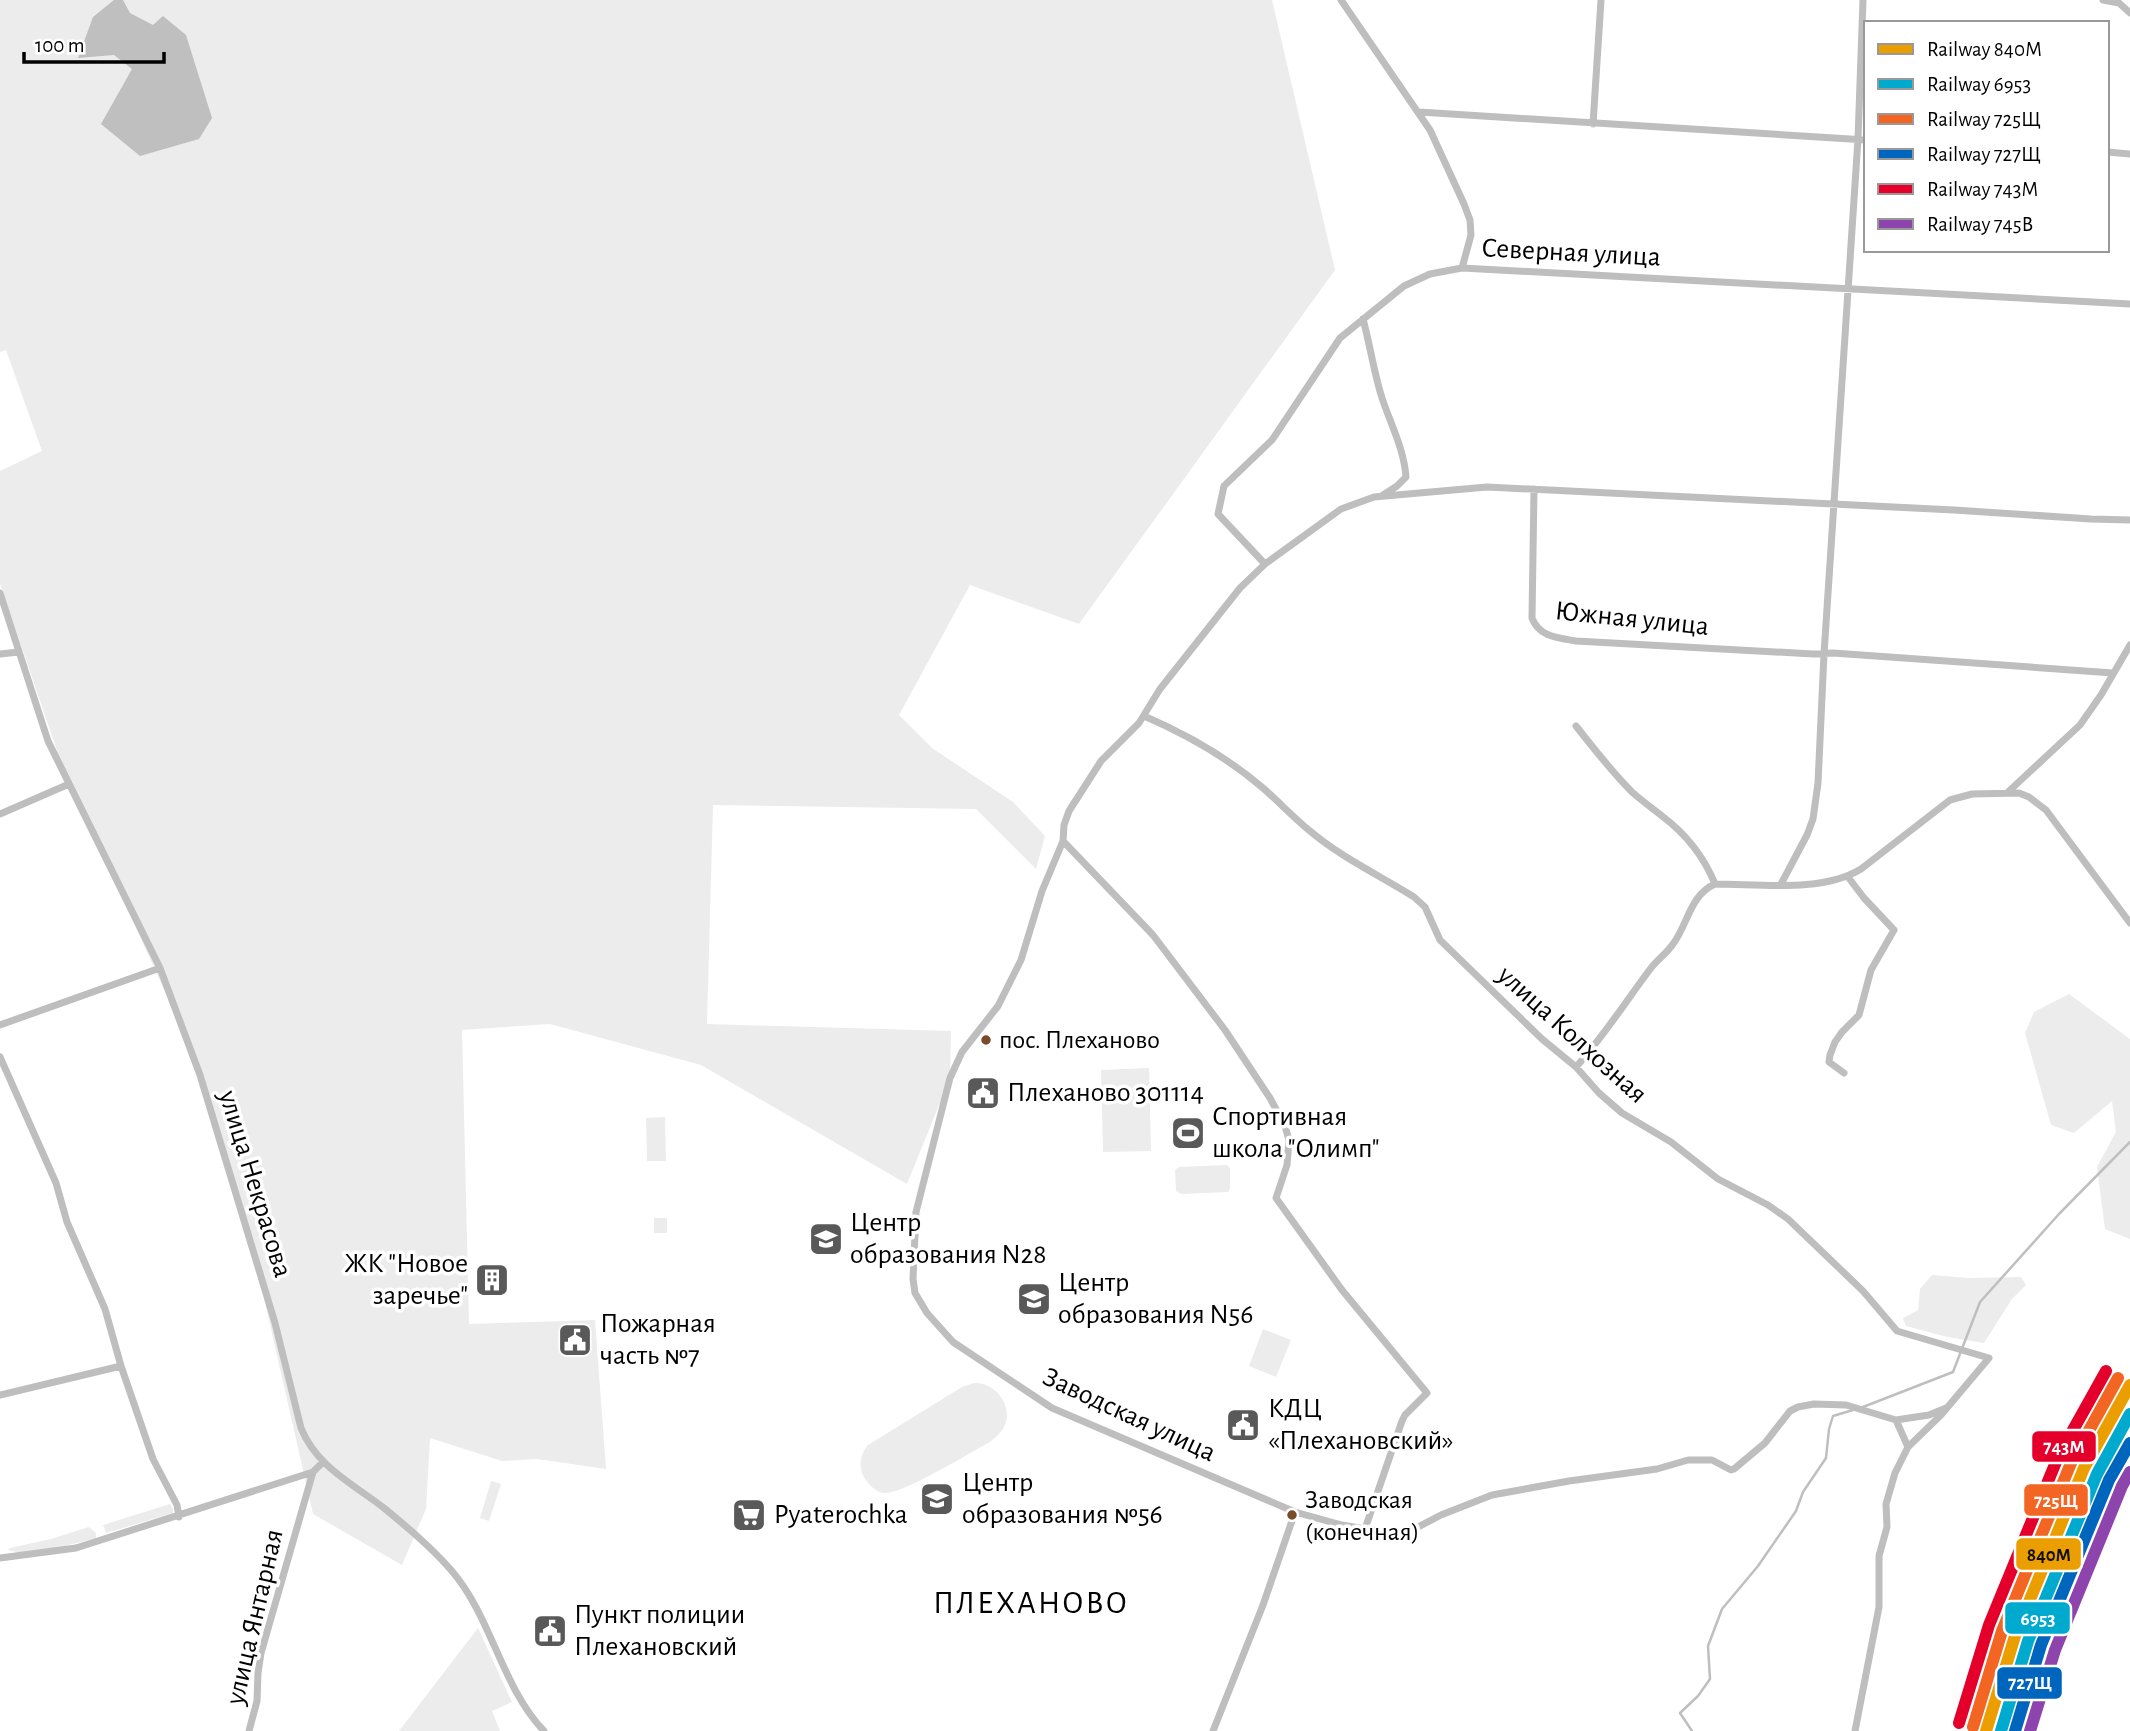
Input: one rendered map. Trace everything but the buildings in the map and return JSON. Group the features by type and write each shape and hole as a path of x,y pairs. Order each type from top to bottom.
{"street":[{"name":"Северная улица","path":"1341,0 1430,130 1470,220 1471,240 1462,268 2130,304"},
{"path":"1593,124 1601,0"},
{"path":"1780,884 1807,835 1816,801 1848,289 1862,139 1863,0"},
{"path":"2103,0 2117,2 2130,13"},
{"path":"1419,111 1862,139"},
{"path":"2109,152 2130,153"},
{"path":"1265,564 1218,514 1224,486 1272,440 1340,338 1396,291 1413,281 1430,274 1462,268"},
{"path":"1363,318 1381,396 1404,459 1406,477 1383,496"},
{"path":"1383,496 1487,486 2130,520"},
{"name":"Южная улица","path":"1534,489 1532,614 1536,628 1545,634 1576,641 2113,673"},
{"name":"Заводская улица","path":"1383,496 1341,509 1265,564 1229,599 1160,689 1134,729 1108,752 1091,774 1069,811 1064,825 1063,841 1042,891 1021,960 998,1006 962,1052 950,1078 916,1212 913,1279 915,1293 927,1313 953,1342 1052,1408 1295,1512 1395,1539 1441,1515 1492,1495 1569,1480 1657,1469 1688,1460 1712,1460 1731,1470 1765,1443 1790,1411 1798,1407 1814,1404 1846,1405 1896,1420"},
{"name":"улица Некрасова","path":"0,593 45,734 160,968 201,1075 275,1323 301,1427 308,1443 323,1462 386,1509 438,1556 456,1577 471,1597 526,1707 544,1731"},
{"path":"2008,793 2080,725 2130,645"},
{"path":"0,654 19,652"},
{"name":"улица Колхозная","path":"1144,716 1219,755 1261,787 1311,832 1415,897 1425,907 1440,940 1542,1040 1576,1068 1598,1093 1622,1113 1671,1142 1718,1179 1768,1205 1788,1219 1863,1291 1896,1331 1989,1358 1947,1407"},
{"path":"1576,726 1630,790 1688,840 1704,860 1715,884"},
{"path":"0,814 69,784"},
{"path":"1576,1068 1612,1024 1652,967 1672,946 1699,894 1715,884 1818,883 1848,877 1950,800 1972,794 2019,793 2046,810 2130,923"},
{"path":"1063,841 1153,935 1253,1071 1278,1111 1287,1134 1288,1157 1276,1198 1342,1290 1427,1393 1402,1421 1365,1529"},
{"path":"1844,1073 1829,1062 1831,1052 1842,1032 1859,1015 1871,970 1894,930 1848,877"},
{"path":"0,1025 160,968"},
{"path":"0,1057 56,1183 67,1222 105,1309 121,1366 153,1459 177,1505 179,1517"},
{"path":"0,1395 121,1366"},
{"path":"1908,1447 1896,1420 1929,1415 1947,1407"},
{"path":"1855,1731 1879,1607 1879,1556 1887,1527 1886,1504 1895,1473 1908,1447 1947,1407"},
{"path":"0,1558 76,1548 313,1472 323,1462"},
{"name":"улица Янтарная","path":"249,1731 257,1701 261,1653 313,1472"},
{"path":"1213,1731 1263,1605 1295,1512"}],"shaded area":[{"path":"0,0 1272,0 1335,270 1079,624 970,585 899,715 932,748 1013,802 1045,836 1036,869 976,809 713,805 707,1024 951,1031 950,1078 907,1184 701,1065 550,1024 462,1030 469,1324 595,1320 606,1469 537,1459 502,1461 430,1438 426,1509 402,1565 313,1514 254,1254 170,993 166,994 62,765 0,584 0,471 42,451 6,350 0,352"},
{"path":"114,0 123,0 130,13 153,25 163,16 186,35 212,118 199,139 140,156 101,124 132,69 114,55 78,58 93,17"},
{"path":"2069,994 2130,1039 2130,1239 2105,1229 2097,1167 2116,1132 2112,1101 2074,1133 2051,1125 2025,1033 2034,1012"},
{"path":"1149,1068 1151,1151 1103,1152 1101,1070"},
{"path":"665,1117 666,1161 647,1161 646,1118"},
{"path":"1227,1165 1230,1168 1228,1192 1181,1194 1176,1191 1175,1170 1179,1167"},
{"path":"654,1218 667,1218 667,1233 654,1233"},
{"path":"1932,1275 1968,1278 2021,1277 2026,1285 2012,1299 1984,1343 1906,1326 1903,1318 1918,1310 1920,1289"},
{"path":"1263,1329 1291,1340 1276,1377 1249,1366"},
{"path":"974,1383 989,1386 1004,1403 1007,1417 999,1434 990,1442 904,1488 883,1493 871,1486 861,1467 862,1456 868,1445 962,1387"},
{"path":"491,1481 501,1484 489,1521 480,1518"},
{"path":"170,1504 173,1513 106,1533 103,1525"},
{"path":"89,1527 96,1533 96,1538 38,1551 8,1550 10,1548"},
{"path":"478,1628 512,1702 492,1711 500,1731 399,1731"}],"waterway":[{"path":"1863,1407 1953,1372 1980,1302 2059,1214 2130,1142"},
{"path":"1692,1731 1680,1713 1698,1696 1710,1679 1708,1646 1722,1609 1758,1566 1796,1511 1803,1492 1826,1458 1833,1416 1853,1410"}],"rail line":[{"name":"743М","path":"1959,1723 1989,1625 2058,1457 2106,1371"},
{"name":"725Щ","path":"1973,1727 2002,1631 2071,1463 2118,1378"},
{"name":"840М","path":"1986,1731 2015,1636 2084,1468 2130,1385"},
{"name":"6953","path":"2001,1731 2028,1641 2097,1474 2130,1414"},
{"name":"727Щ","path":"2015,1731 2041,1645 2109,1480 2130,1443"},
{"name":"745В","path":"2030,1731 2055,1650 2130,1472"}],"place":[{"name":"пос. Плеханово","path":"986,1040"},
{"name":"Плеханово 301114","path":"983,1093"},
{"name":"Спортивная школа \"Олимп\"","path":"1188,1133"},
{"name":"Центр образования N28","path":"826,1239"},
{"name":"ЖК \"Новое заречье\"","path":"492,1280"},
{"name":"Центр образования N56","path":"1034,1299"},
{"name":"Пожарная часть №7","path":"575,1340"},
{"name":"КДЦ «Плехановский»","path":"1243,1425"},
{"name":"Центр образования №56","path":"937,1499"},
{"name":"Pyaterochka","path":"749,1515"},
{"name":"Заводская (конечная)","path":"1292,1515"},
{"name":"Пункт полиции Плехановский","path":"550,1631"}],"district":[{"name":"ПЛЕХАНОВО","path":"1031,1603"}]}
